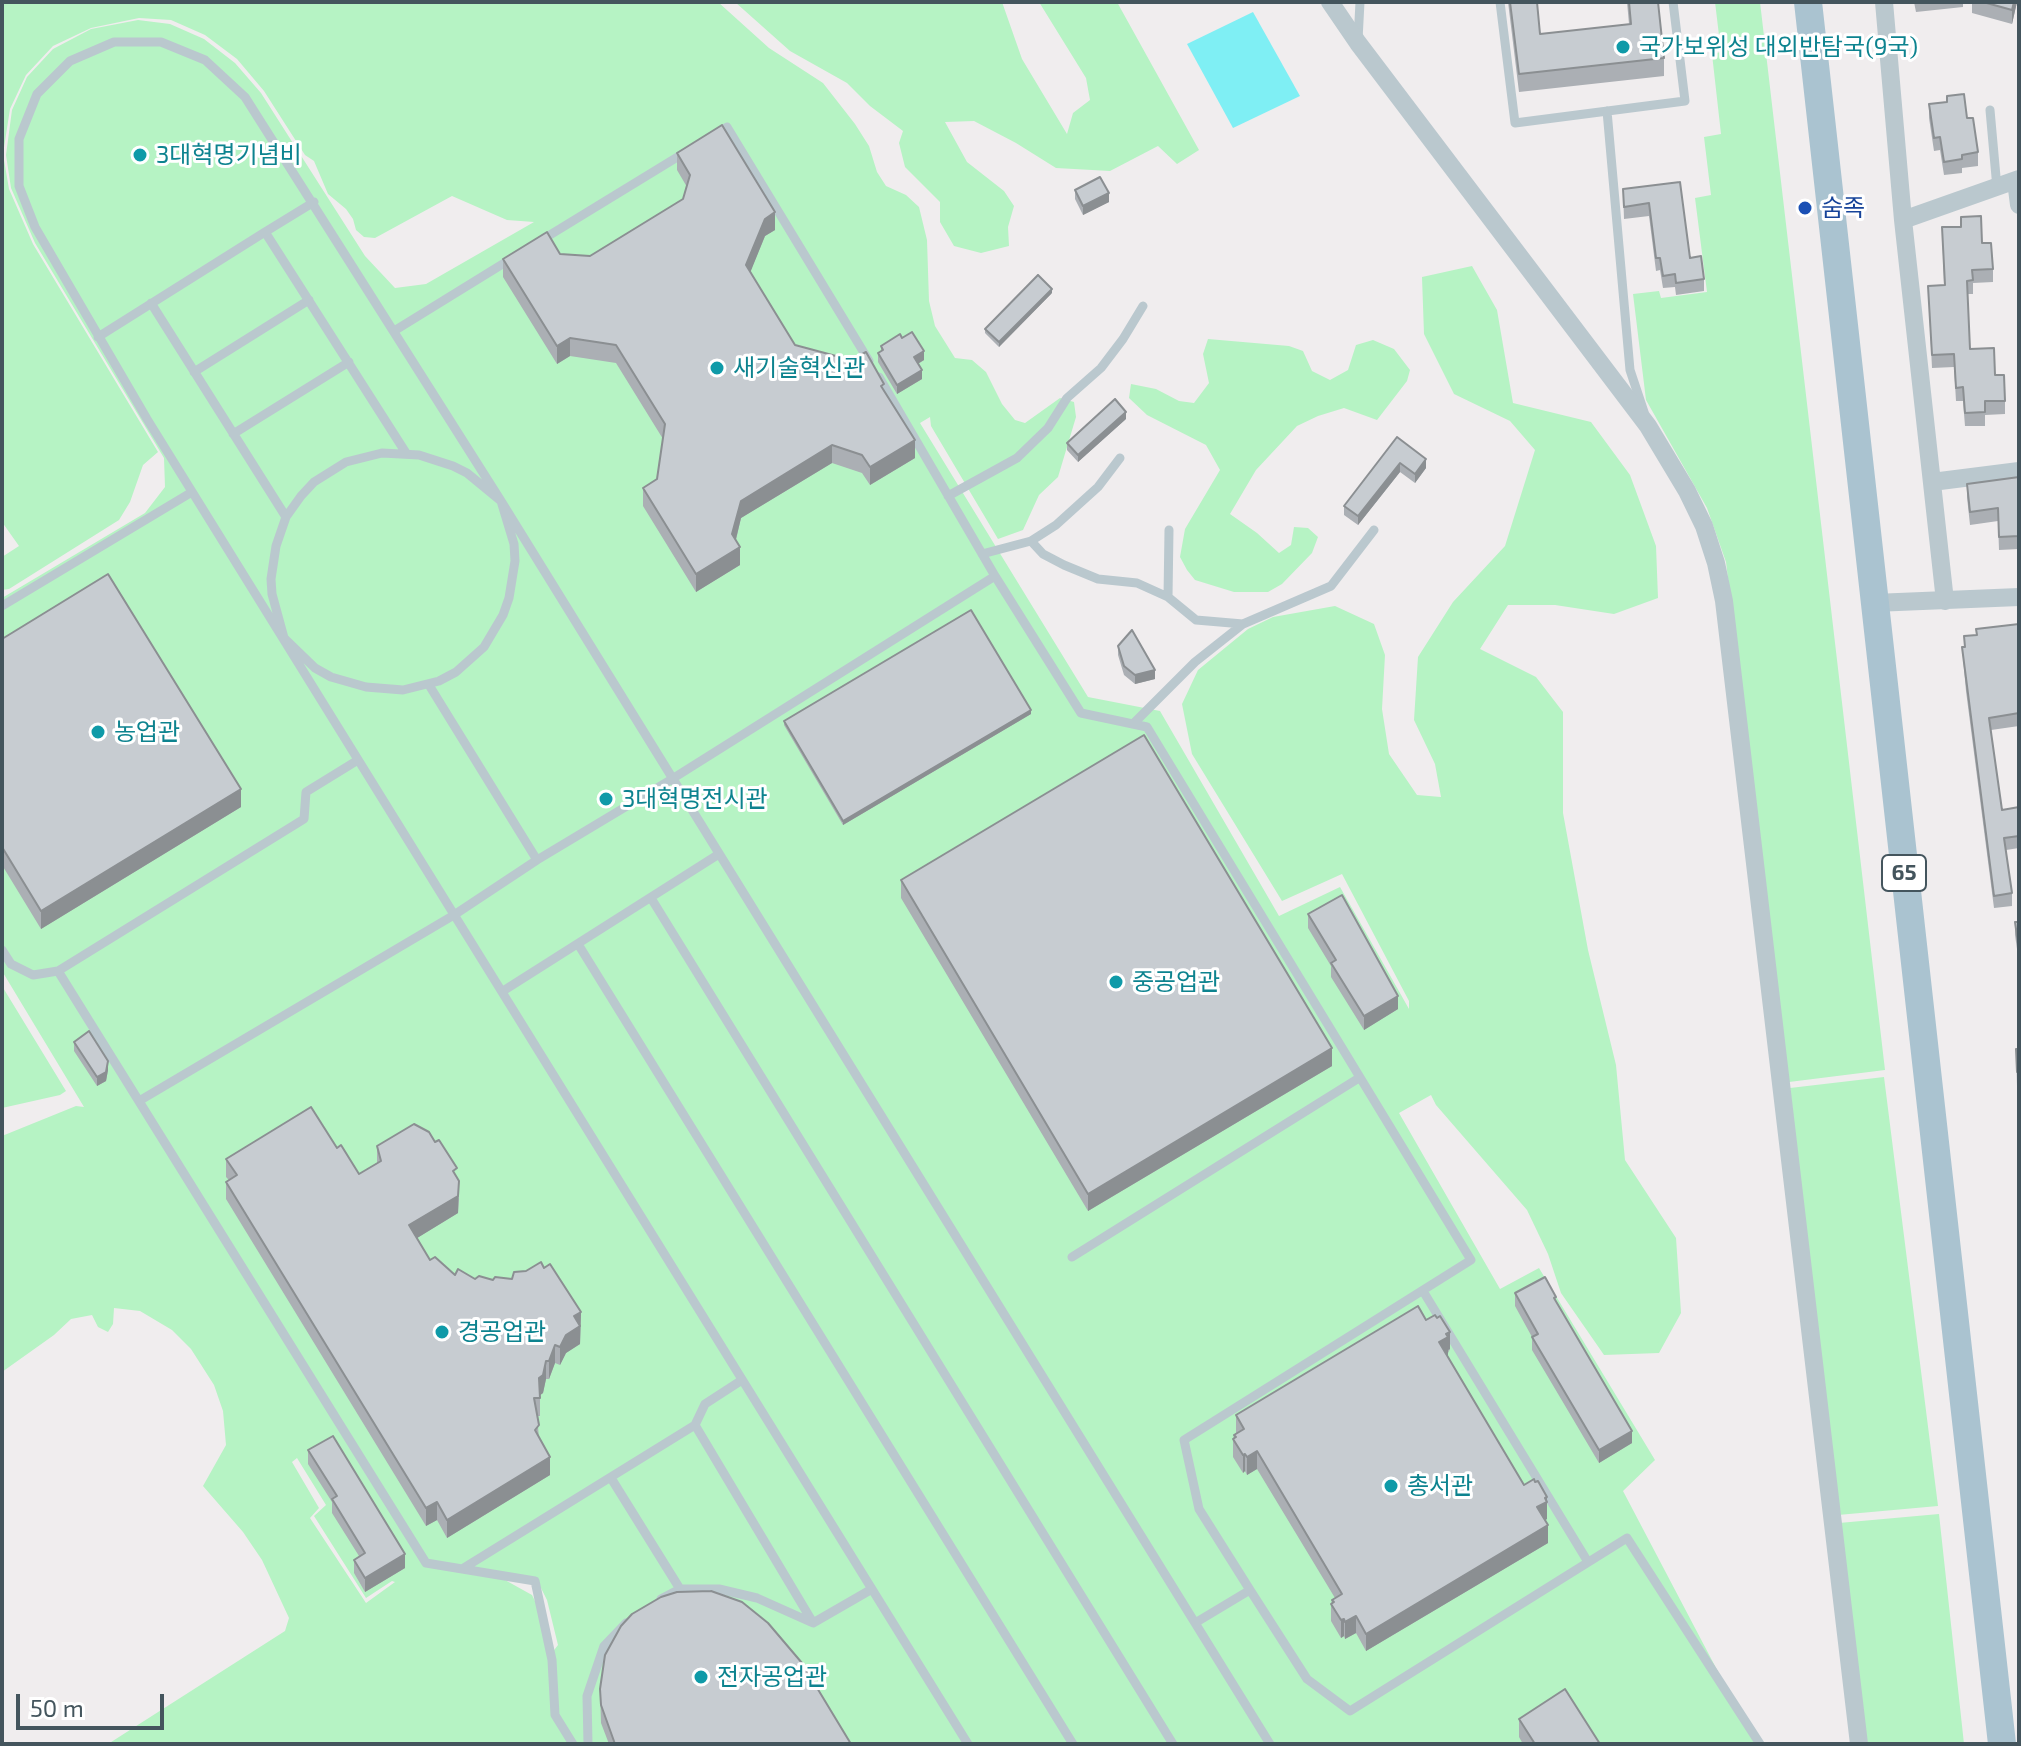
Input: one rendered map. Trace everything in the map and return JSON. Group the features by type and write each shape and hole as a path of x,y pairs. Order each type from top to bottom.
{"main road":[{"name":"65","path":"1808,2 2002,1744"}],"street":[{"path":"1330,2 1648,426 1704,526 1724,601 1859,1744"},
{"path":"1884,2 1903,220 1945,601"},
{"path":"1903,220 2018,180 2019,205"},
{"path":"1932,482 2019,471"},
{"path":"1874,603 2019,597"}],"lane":[{"path":"1358,43 1360,2"},
{"path":"1500,2 1515,123 1685,101 1673,2"},
{"path":"968,1744 192,492 35,227 19,186 19,139 37,94 70,61 114,42 161,42 205,60 245,97 501,501 1270,1744"},
{"path":"1990,110 1997,188"},
{"path":"1607,111 1630,370 1648,426"},
{"path":"700,143 727,127 995,576 1081,713 1147,727 1471,1260 1184,1440 1199,1509 1307,1679 1350,1711 1627,1538 1760,1744"},
{"path":"394,331 687,151"},
{"path":"98,337 314,202"},
{"path":"265,232 406,453"},
{"path":"194,372 309,300"},
{"path":"151,303 286,517"},
{"path":"948,496 1017,458 1048,428 1067,398 1101,368 1143,306"},
{"path":"233,434 349,362"},
{"path":"406,453 453,466 482,484 501,501 514,544 515,561 503,615 484,647 456,672 429,685 384,690 348,682 315,668 284,638 272,594 276,546 286,517 301,496 329,471 363,456 406,453"},
{"path":"982,554 1031,541 1056,525 1098,487 1120,458"},
{"path":"2,606 192,492"},
{"path":"1168,597 1169,530"},
{"path":"1133,724 1195,662 1243,624 1331,586 1374,530"},
{"path":"1031,541 1043,554 1098,579 1137,583 1168,597 1196,620 1243,624"},
{"path":"139,1101 454,915 537,860 995,576"},
{"path":"429,685 537,860"},
{"path":"2,950 11,964 33,975 58,971 304,819 306,792 358,760"},
{"path":"503,991 719,854"},
{"path":"651,898 1173,1744"},
{"path":"578,944 1073,1744"},
{"path":"58,971 426,1563 535,1581 552,1660 555,1715 573,1744"},
{"path":"1072,1257 1359,1078"},
{"path":"1423,1291 1588,1562"},
{"path":"462,1569 695,1425 705,1404 742,1380"},
{"path":"695,1425 813,1623"},
{"path":"611,1478 680,1589"},
{"path":"646,1608 680,1589 719,1589 757,1598 813,1623"},
{"path":"813,1623 872,1589"},
{"path":"1195,1623 1250,1590"},
{"path":"588,1744 587,1696 604,1646 634,1614"}],"green space":[{"name":"3대혁명전시관","path":"2,2 718,2 769,48 823,83 869,146 877,172 886,186 906,195 919,207 927,240 929,301 935,326 955,358 972,360 986,372 1002,404 1015,420 1025,423 1060,398 1074,402 1076,417 1058,477 1039,495 1023,530 998,539 931,426 930,417 920,423 1088,697 1160,711 1279,916 1340,887 1409,1009 1409,1001 1342,874 1282,901 1192,754 1182,704 1198,670 1248,629 1273,617 1335,606 1374,624 1385,655 1382,709 1389,754 1417,795 1441,797 1435,764 1414,720 1418,657 1453,602 1505,546 1535,450 1510,421 1454,394 1424,334 1422,277 1472,266 1497,310 1513,403 1591,422 1630,475 1656,546 1658,598 1614,614 1555,605 1508,605 1480,649 1536,677 1563,712 1563,813 1588,950 1616,1065 1625,1160 1676,1238 1681,1313 1659,1353 1604,1355 1561,1293 1548,1254 1527,1210 1436,1105 1431,1095 1399,1113 1500,1289 1539,1268 1655,1460 1623,1491 1756,1744 108,1744 285,1631 289,1618 262,1560 243,1532 203,1486 226,1445 223,1411 214,1385 191,1349 172,1330 140,1311 114,1308 113,1324 108,1332 98,1327 92,1315 71,1319 2,1372 2,1136 76,1106 84,1107 2,971 2,598 145,513 165,487 164,458 35,243 11,188 6,155 12,110 27,77 53,49 91,29 138,20 170,24 204,39 235,63 261,93 365,256 395,288 426,284 534,222 507,220 452,196 375,238 364,237 356,230 346,209 328,194 314,161 305,155 264,91 237,59 205,35 171,20 139,18 91,28 53,46 26,75 10,109 3,154 9,189 33,244 158,452 143,465 130,502 119,520 9,589 2,590 2,557 19,546 2,522","holes":["297,1458 326,1505 314,1516 366,1598 395,1582 366,1603 310,1518 319,1508 292,1462","522,1577 541,1588 547,1600 558,1645 548,1658 540,1611 532,1595 505,1580"]},
{"path":"735,2 1002,2 1022,59 1067,134 1073,113 1090,100 1086,78 1039,2 1117,2 1199,150 1177,164 1158,146 1110,171 1056,168 974,121 945,122 967,162 1004,191 1014,206 1008,227 1009,246 981,253 954,246 940,222 940,202 905,167 899,143 903,131 870,106 847,83 790,51"},
{"path":"1715,2 1760,2 1885,1070 1789,1082 1726,562 1707,508 1646,400 1633,294 1659,291 1661,298 1707,292 1695,198 1711,195 1704,137 1721,134 1712,54 1721,52"},
{"path":"1208,339 1289,346 1303,351 1312,371 1330,380 1348,370 1356,345 1373,340 1394,349 1410,370 1407,381 1377,420 1344,408 1318,416 1297,426 1256,470 1230,514 1279,553 1291,545 1294,527 1308,528 1318,537 1312,553 1282,584 1268,592 1234,592 1195,580 1187,570 1180,557 1185,529 1220,470 1206,445 1147,415 1129,398 1131,384 1156,389 1179,401 1194,403 1209,383 1203,354"},
{"path":"2,986 66,1091 60,1095 2,1108"},
{"path":"1884,1077 1938,1506 1838,1515 1790,1088"},
{"path":"1939,1514 1964,1744 1865,1744 1839,1523"}],"water":[{"path":"1253,12 1300,96 1233,128 1187,44"}],"building":[{"name":"국가보위성 대외반탐국(9국)","path":"1510,2 1537,2 1540,34 1631,24 1629,2 1658,2 1664,58 1519,74"},
{"path":"1983,2 2014,2 2012,10"},
{"path":"1964,94 1967,118 1973,118 1978,152 1944,162 1940,137 1934,138 1929,104 1947,102 1947,96"},
{"name":"새기술혁신관","path":"722,125 775,212 765,219 746,265 795,345 851,360 866,352 884,384 881,386 915,440 870,467 862,455 832,445 741,501 732,534 740,547 696,574 643,488 657,479 665,424 616,345 570,338 557,346 503,259 547,232 560,254 590,256 683,199 690,175 677,153"},
{"path":"1100,177 1109,193 1083,206 1075,190"},
{"path":"1680,182 1690,258 1701,256 1704,279 1676,283 1675,274 1663,276 1660,258 1656,258 1649,203 1624,207 1623,189"},
{"path":"1981,216 1982,243 1991,243 1993,269 1972,270 1973,280 1967,281 1970,349 1994,348 1995,375 2004,375 2005,401 1985,401 1985,412 1965,413 1963,387 1956,388 1954,354 1932,355 1928,286 1945,285 1942,227 1961,227 1961,217"},
{"path":"1038,275 1052,289 999,342 985,329"},
{"path":"912,332 924,351 914,357 922,370 897,385 878,353 883,350 881,346 900,334 902,338"},
{"path":"1115,399 1126,412 1078,455 1067,443"},
{"path":"1397,437 1426,459 1415,474 1400,463 1358,516 1344,506"},
{"path":"2019,477 2019,536 1999,537 1998,508 1970,512 1967,484"},
{"name":"농업관","path":"108,574 241,789 41,911 2,847 2,639"},
{"path":"971,610 1031,710 843,821 784,721"},
{"path":"2019,624 2019,713 1989,718 2002,810 2019,807 2019,836 2004,838 2012,893 1994,896 1962,647 1965,647 1964,636 1977,635 1976,629"},
{"path":"1132,630 1155,670 1135,675 1124,666 1118,646"},
{"name":"중공업관","path":"1144,735 1332,1048 1088,1194 901,880"},
{"path":"1342,895 1398,996 1364,1016 1331,963 1336,960 1308,914"},
{"path":"2015,922 2019,922 2019,950"},
{"path":"89,1031 108,1061 106,1072 97,1077 74,1042"},
{"path":"2016,1049 2019,1049 2019,1072 2017,1072"},
{"name":"경공업관","path":"311,1107 337,1148 341,1145 359,1174 381,1161 377,1146 414,1124 429,1132 435,1142 439,1140 457,1168 453,1171 459,1181 458,1196 409,1225 430,1260 435,1257 455,1275 458,1269 475,1279 479,1276 493,1280 495,1277 512,1279 514,1272 526,1271 541,1262 544,1268 550,1264 581,1312 574,1316 580,1326 566,1335 560,1347 555,1345 549,1361 546,1361 543,1375 539,1378 540,1398 534,1398 539,1425 535,1430 550,1457 447,1520 437,1502 426,1508 226,1182 237,1175 226,1159"},
{"path":"1545,1277 1554,1298 1632,1431 1599,1450 1532,1337 1538,1334 1515,1293"},
{"name":"총서관","path":"1418,1306 1426,1320 1440,1316 1450,1332 1439,1342 1524,1485 1534,1479 1538,1481 1547,1502 1537,1507 1548,1525 1366,1634 1356,1616 1345,1622 1331,1604 1342,1594 1257,1451 1247,1457 1243,1455 1233,1439 1244,1429 1236,1415"},
{"path":"333,1436 405,1554 365,1578 354,1560 365,1553 332,1499 337,1496 308,1450"},
{"name":"전자공업관","path":"711,1591 742,1602 768,1623 802,1663 851,1744 615,1744 601,1705 600,1689 605,1655 621,1626 632,1614 661,1597 677,1592"},
{"path":"1565,1689 1600,1744 1535,1744 1519,1719"}],"place":[{"name":"국가보위성 대외반탐국(9국)","path":"1623,47"},
{"name":"3대혁명기념비","path":"140,155"},
{"name":"숨족","path":"1805,208"},
{"name":"새기술혁신관","path":"717,368"},
{"name":"농업관","path":"98,732"},
{"name":"3대혁명전시관","path":"606,799"},
{"name":"중공업관","path":"1116,982"},
{"name":"경공업관","path":"442,1332"},
{"name":"총서관","path":"1391,1486"},
{"name":"전자공업관","path":"701,1677"}]}
